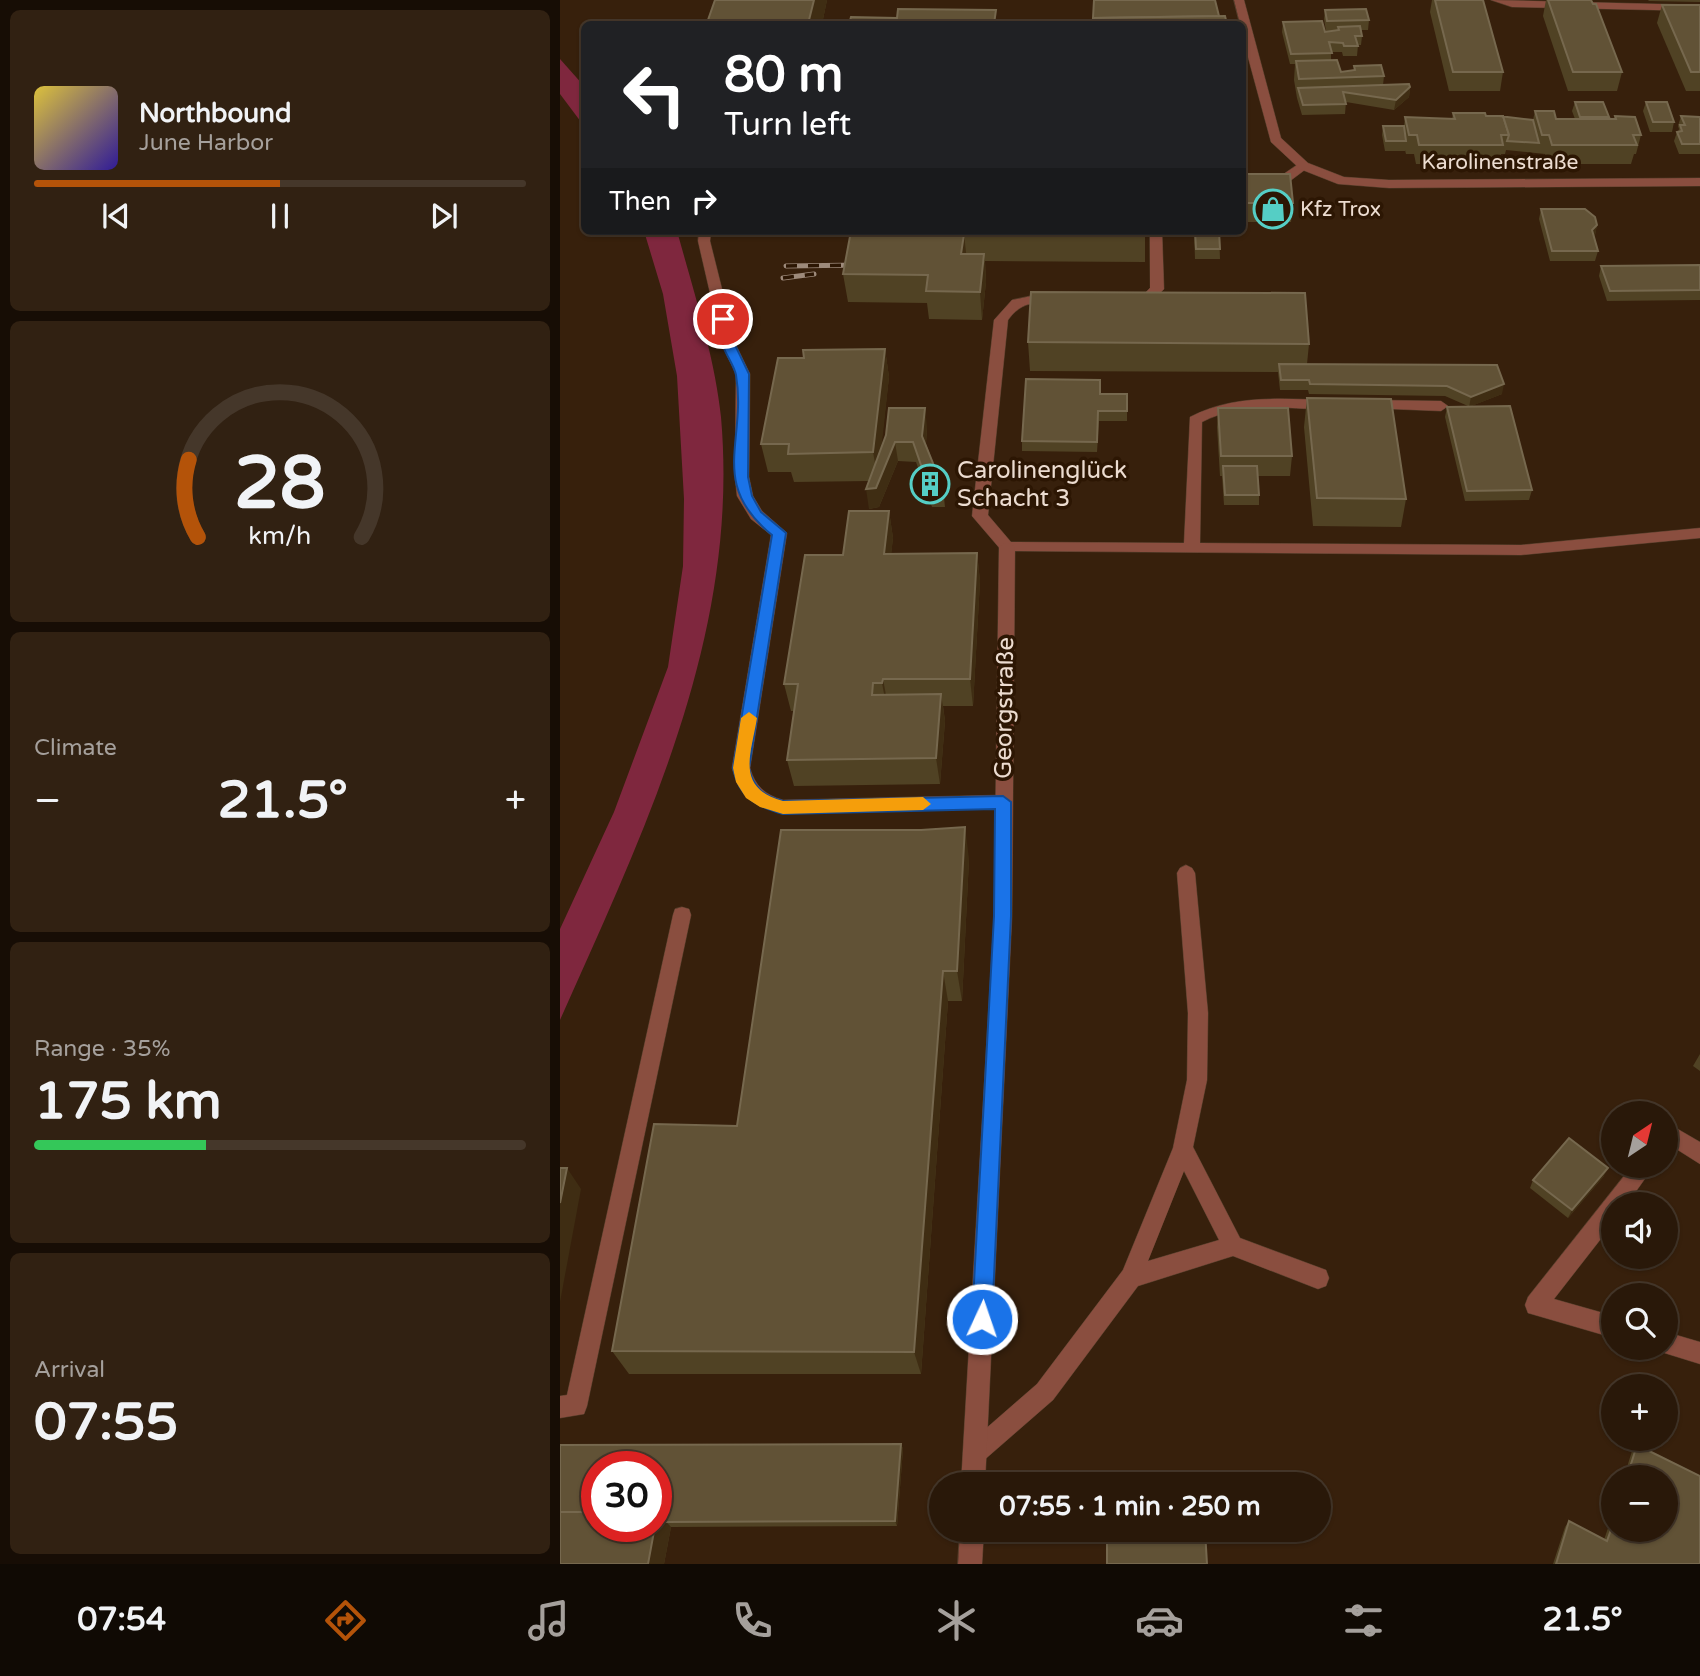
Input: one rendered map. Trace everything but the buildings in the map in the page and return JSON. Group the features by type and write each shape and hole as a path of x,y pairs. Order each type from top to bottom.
{"street":[{"name":"Karolinenstraße","path":"1239,0 1244,21"},
{"path":"1496,0 1512,4 1553,2 1700,8"},
{"name":"Karolinenstraße","path":"1246,27 1275,139 1304,166 1342,181 1389,184 1700,182"},
{"path":"1246,181 1282,181 1304,166"},
{"path":"705,235 729,345 743,374 742,477 745,496 756,515 779,533 741,768 744,782 752,794 766,803 783,807 1003,802"},
{"path":"1121,298 1147,298 1157,289 1156,235"},
{"path":"1068,297 1028,297 1011,304 1001,320 980,516 1007,547 1521,550 1700,533"},
{"path":"1192,549 1195,420 1209,411 1259,404 1441,406"},
{"name":"Georgstraße","path":"974,1472 1003,916 1007,547"},
{"path":"975,1453 1045,1392 1131,1277 1183,1148 1197,1080 1198,1013 1186,873"},
{"path":"560,1407 576,1406 682,915"},
{"path":"1678,1139 1700,1154"},
{"path":"1183,1148 1233,1246"},
{"path":"1623,1192 1635,1178"},
{"path":"1601,1221 1536,1305 1601,1323"},
{"path":"1131,1277 1233,1246 1318,1278"},
{"path":"1678,1347 1700,1353"},
{"path":"970,1564 971,1542"}],"shaded area":[{"path":"560,59 581,83 581,122 560,94"},
{"path":"645,235 678,235 714,371 721,417 723,497 716,576 701,652 680,728 654,802 560,1020 560,929 614,812 668,667 683,566 684,499 677,376 663,294"}],"railway":[{"path":"786,266 863,265"},
{"path":"783,278 814,274"}],"slow traffic":[{"path":"749,718 741,768 744,782 752,794 766,803 783,807 923,804"}],"place":[{"name":"Kfz Trox","path":"1273,209"},
{"name":"Carolinenglück Schacht 3","path":"930,484"}],"route":[{"path":"723,319 729,345 743,374 742,477 745,496 756,515 779,533 741,768 744,782 752,794 766,803 783,807 1003,802 1003,916 982,1319"}]}
